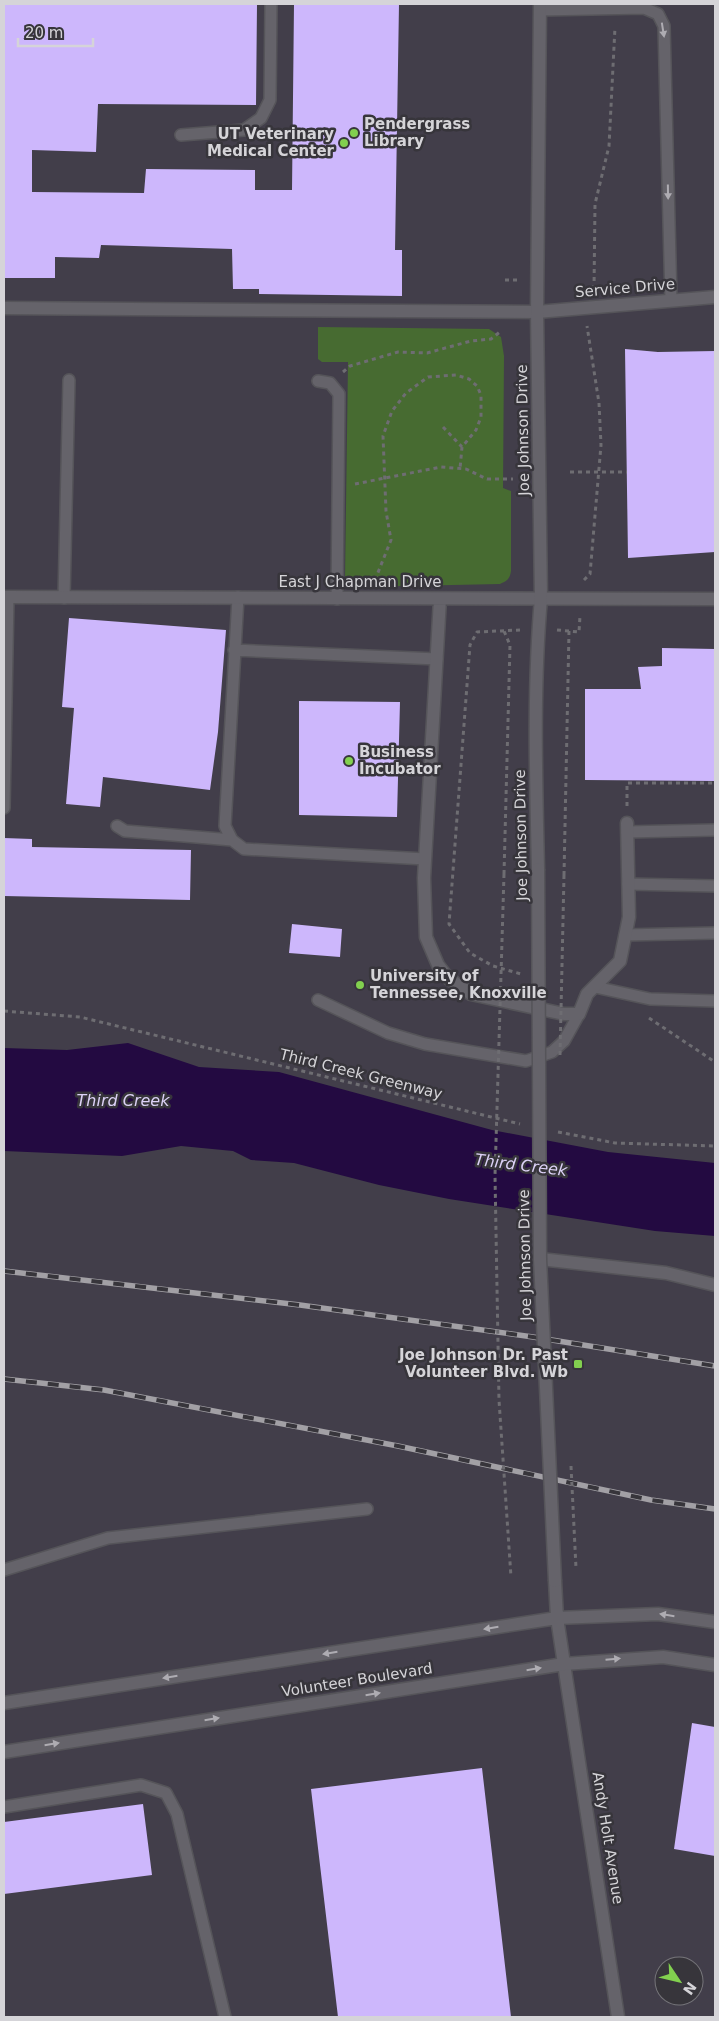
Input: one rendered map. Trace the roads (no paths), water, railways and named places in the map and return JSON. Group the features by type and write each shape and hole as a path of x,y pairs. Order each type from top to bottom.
{"street":[{"name":"Joe Johnson Drive","path":"540,7 537,312 541,598 538,629 536,770 540,1259 557,1618 564,1664"},
{"name":"Service Drive","path":"4,308 537,312 715,297"},
{"name":"East J Chapman Drive","path":"6,597 715,600"},
{"path":"440,599 425,859 426,937 438,965 448,978 471,994 564,1014 579,1014 587,994 620,961 628,918 627,827"},
{"path":"540,1259 666,1273 715,1285"},
{"name":"Volunteer Boulevard","path":"4,1703 557,1618 658,1614 715,1622"},
{"name":"Volunteer Boulevard","path":"4,1752 564,1664 663,1657 715,1665"},
{"name":"Andy Holt Avenue","path":"564,1664 618,2017"}],"lane":[{"path":"181,136 244,130 261,118 270,100 271,4"},
{"path":"540,7 644,8 658,14 664,26 671,300"},
{"path":"64,598 69,380"},
{"path":"318,381 330,383 339,394 337,599"},
{"path":"4,808 6,597"},
{"path":"232,840 225,826 238,598"},
{"path":"234,650 437,659"},
{"path":"117,826 125,831 232,840 244,848 425,859"},
{"path":"627,827 715,830"},
{"path":"628,884 715,886"},
{"path":"625,935 715,933"},
{"path":"595,987 650,999 715,1001"},
{"path":"318,1000 388,1033 425,1044 526,1061 552,1052 564,1040 579,1014"},
{"path":"4,1570 108,1538 367,1509"},
{"path":"4,1807 141,1785 166,1793 177,1814 225,2017"}],"water":[{"name":"Third Creek","path":"128,1043 199,1067 279,1072 492,1130 608,1152 715,1163 715,1236 655,1231 449,1199 379,1185 294,1163 251,1160 233,1151 181,1146 122,1156 4,1151 4,1048 67,1050"}],"railway":[{"path":"4,1271 300,1305 533,1337 715,1366"},
{"path":"4,1379 104,1390 398,1446 651,1500 715,1509"}],"place":[{"name":"Pendergrass Library","path":"354,133"},
{"name":"UT Veterinary Medical Center","path":"344,143"},
{"name":"Business Incubator","path":"349,761"},
{"name":"University of Tennessee, Knoxville","path":"360,985"},
{"name":"Joe Johnson Dr. Past Volunteer Blvd. Wb","path":"578,1364"}]}
